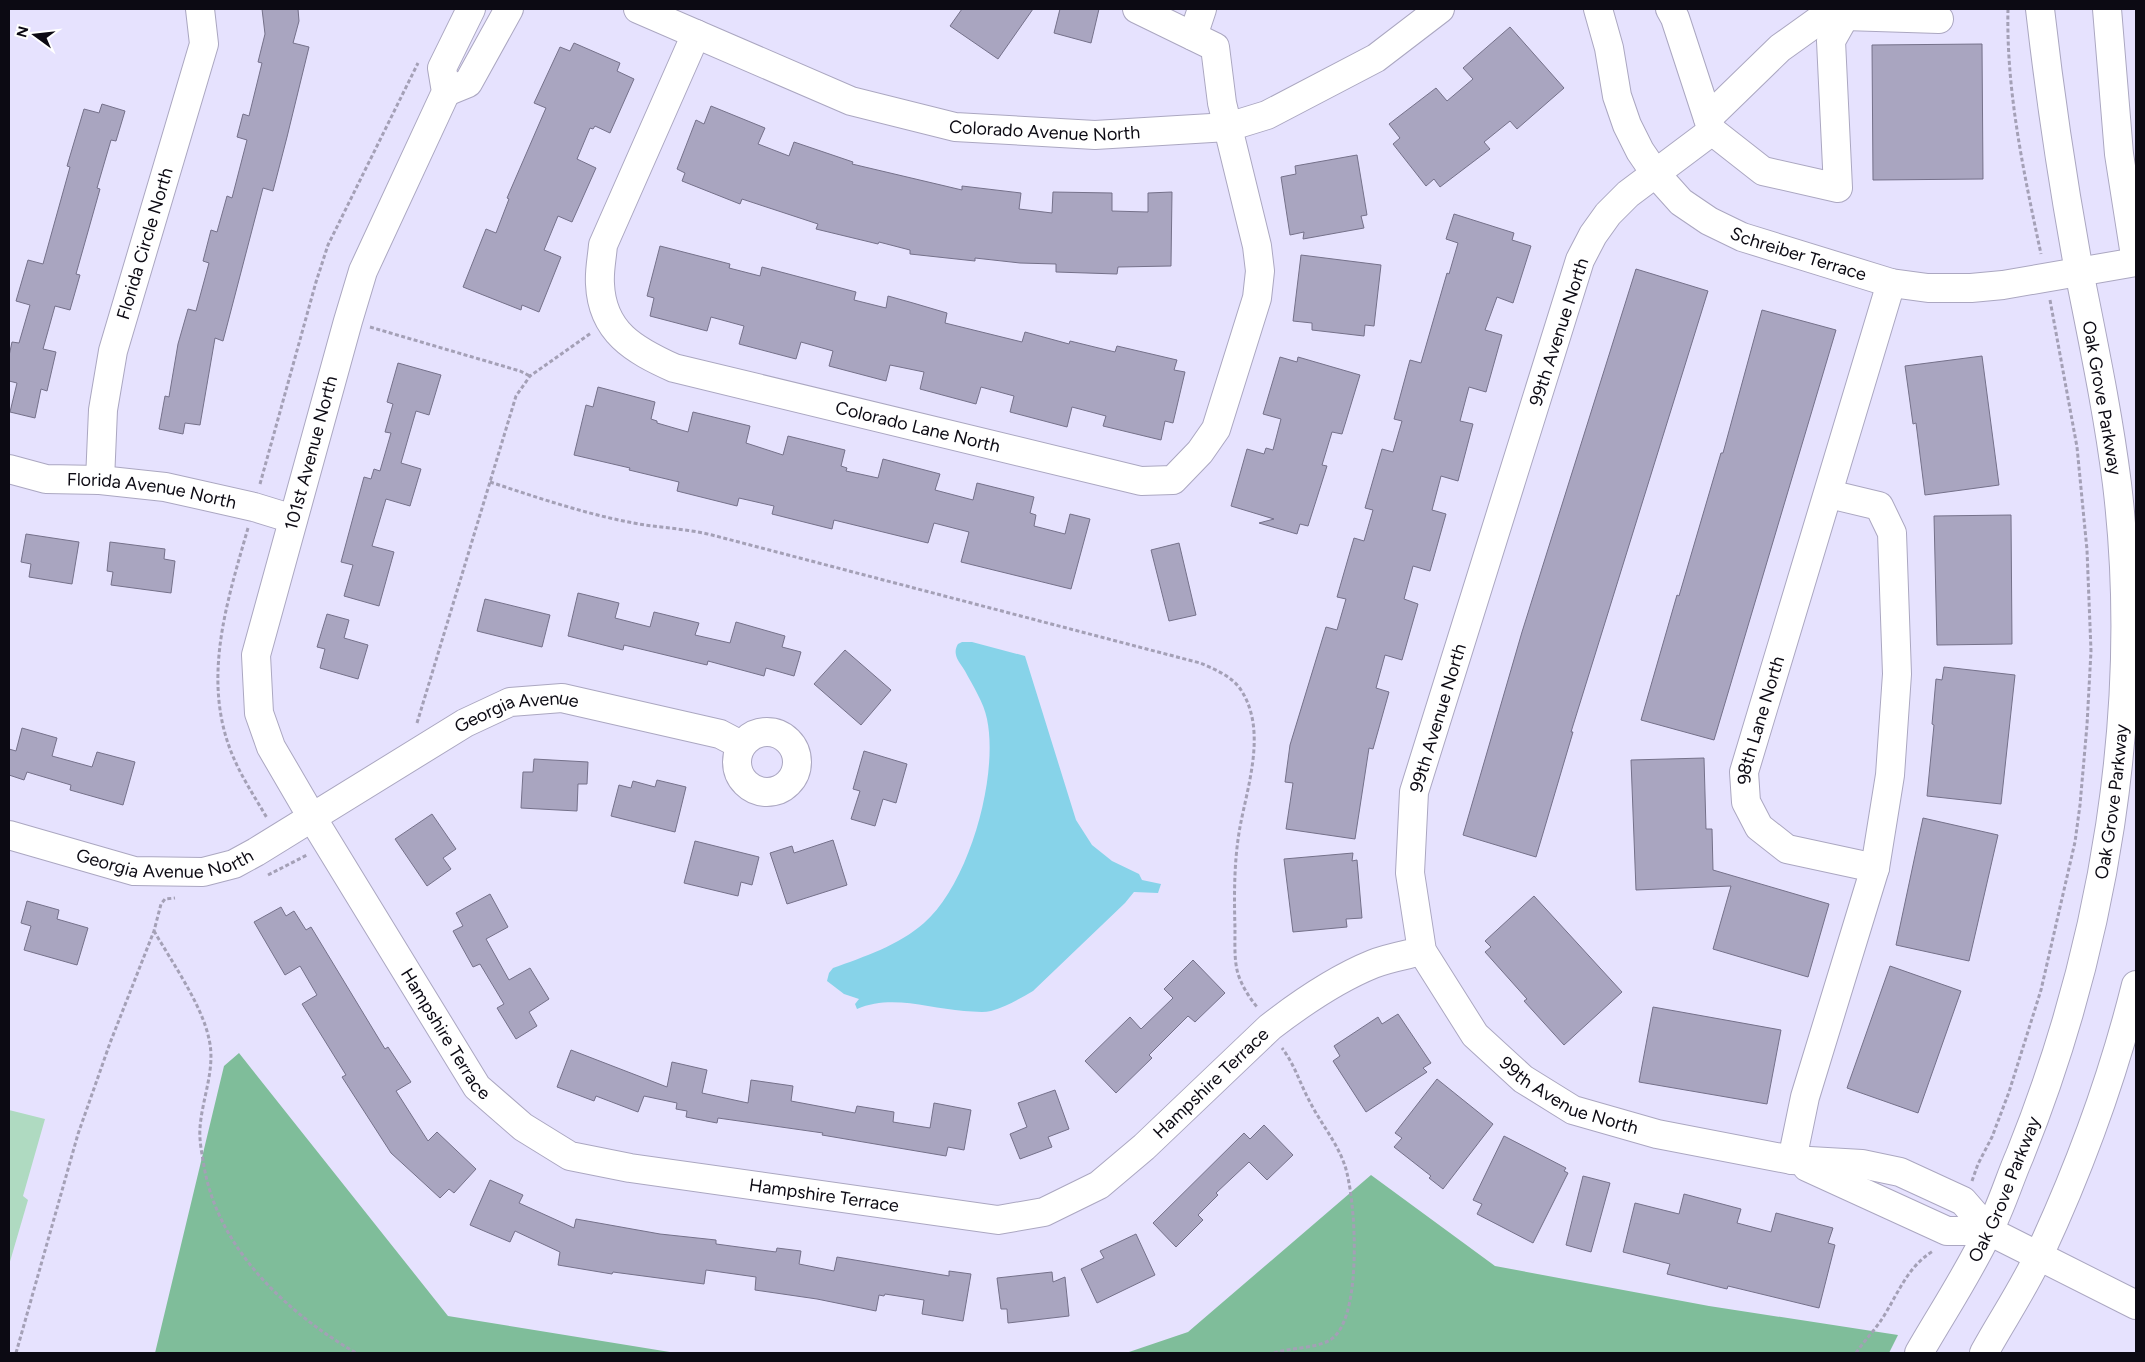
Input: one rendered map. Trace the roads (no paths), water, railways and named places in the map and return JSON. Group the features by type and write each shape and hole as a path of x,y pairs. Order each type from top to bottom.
{"street":[{"name":"Florida Circle North","path":"100,480 103,410 113,351 204,44 200,9"},
{"path":"471,9 442,68 446,92 468,84 509,9"},
{"name":"Colorado Avenue North","path":"638,9 851,101 955,127 1095,135 1228,127 1267,115 1376,58 1440,9"},
{"path":"1137,9 1193,36 1202,9"},
{"name":"Schreiber Terrace","path":"1598,9 1609,48 1617,96 1627,125 1640,151 1655,173 1681,202 1709,221 1742,237 1891,283 1928,288 1971,288 2080,273 2136,262"},
{"path":"1670,9 1675,18 1710,125 1763,171 1838,188 1831,41 1847,13"},
{"name":"Oak Grove Parkway","path":"1919,1353 1989,1231 2042,1097 2063,1036 2084,958 2100,883 2112,808 2120,732 2124,608 2118,496 2100,373 2059,162 2040,9"},
{"path":"2107,9 2119,154 2136,262"},
{"name":"99th Avenue North","path":"1939,19 1847,13 1822,18 1780,48 1675,161 1655,173 1628,194 1608,214 1593,234 1580,260 1414,792 1410,873 1422,952 1475,1035 1523,1079 1573,1110 1657,1134 1792,1160 1947,1231 1989,1231"},
{"name":"Colorado Lane North","path":"696,34 604,245 599,282 602,307 608,320 623,338 644,355 674,368 1141,481 1173,480 1200,452 1216,429 1257,298 1260,271 1256,246 1222,103 1215,47 1193,36"},
{"name":"101st Avenue North","path":"313,818 271,747 259,713 256,655 363,271 446,92"},
{"name":"98th Lane North","path":"1875,868 1787,850 1758,827 1746,802 1744,772 1891,283"},
{"name":"Florida Avenue North","path":"9,469 46,479 100,480 165,487 254,507 293,520"},
{"path":"1792,1160 1805,1097 1875,868 1890,775 1897,674 1892,532 1879,506 1829,494"},
{"name":"Georgia Avenue","path":"313,818 465,723 510,702 562,698 720,734 741,745"},
{"name":"Hampshire Terrace","path":"313,818 477,1087 523,1127 570,1156 630,1168 998,1220 1044,1212 1100,1185 1144,1147 1270,1027 1289,1012 1339,981 1374,963 1422,952"},
{"name":"Georgia Avenue North","path":"9,835 134,871 203,872 234,864 313,818"},
{"path":"1984,1353 2039,1256 2061,1207 2118,1054 2136,985"},
{"path":"1989,1231 2136,1305"}],"water":[{"path":"962,642 972,642 1025,656 1076,820 1092,845 1112,861 1139,874 1142,880 1161,884 1158,893 1134,892 1125,903 1033,991 1012,1003 984,1012 896,1002 870,1005 857,1009 855,1004 859,999 844,994 827,981 829,973 833,968 869,955 904,938 924,923 940,905 955,883 977,828 989,769 990,743 987,719 983,707 956,655 957,646"}]}
